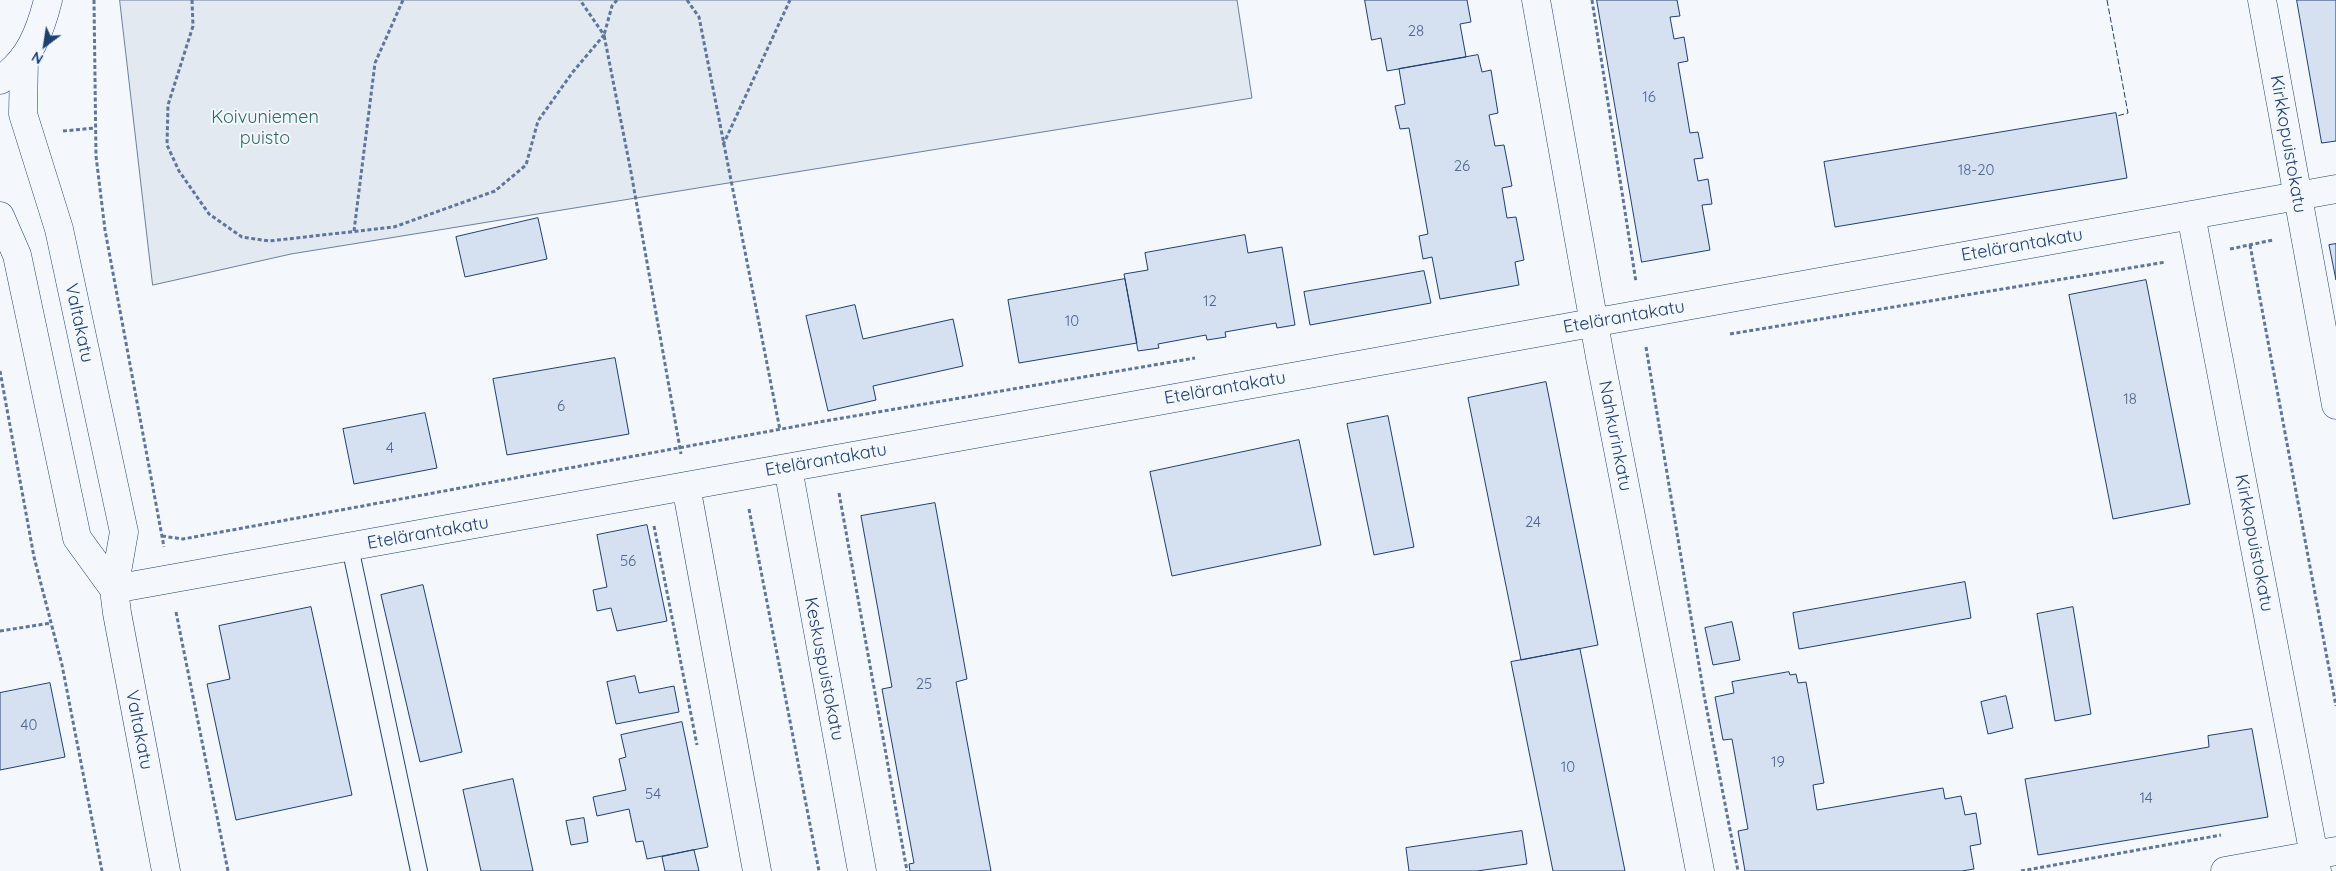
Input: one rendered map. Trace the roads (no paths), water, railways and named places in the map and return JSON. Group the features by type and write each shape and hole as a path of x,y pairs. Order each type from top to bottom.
{"street":[{"path":"0,80 24,58 40,30 48,0"},
{"name":"Nahkurinkatu","path":"1536,0 1594,322 1700,871"},
{"name":"Kirkkopuistokatu","path":"2262,0 2336,405"},
{"name":"Valtakatu","path":"24,58 23,114 59,229 124,532 114,589 118,623 166,871"},
{"name":"Etelärantakatu","path":"114,589 2336,189"},
{"name":"Kirkkopuistokatu","path":"2191,215 2322,859"},
{"name":"Valtakatu","path":"0,216 17,255 77,538 114,589"},
{"name":"Keskuspuistokatu","path":"788,468 862,871"},
{"path":"686,486 757,871"},
{"path":"2224,871 2322,859"}],"lane":[{"path":"350,547 419,871"}],"park label":[{"name":"Koivuniemen puisto","path":"265,128"}]}
